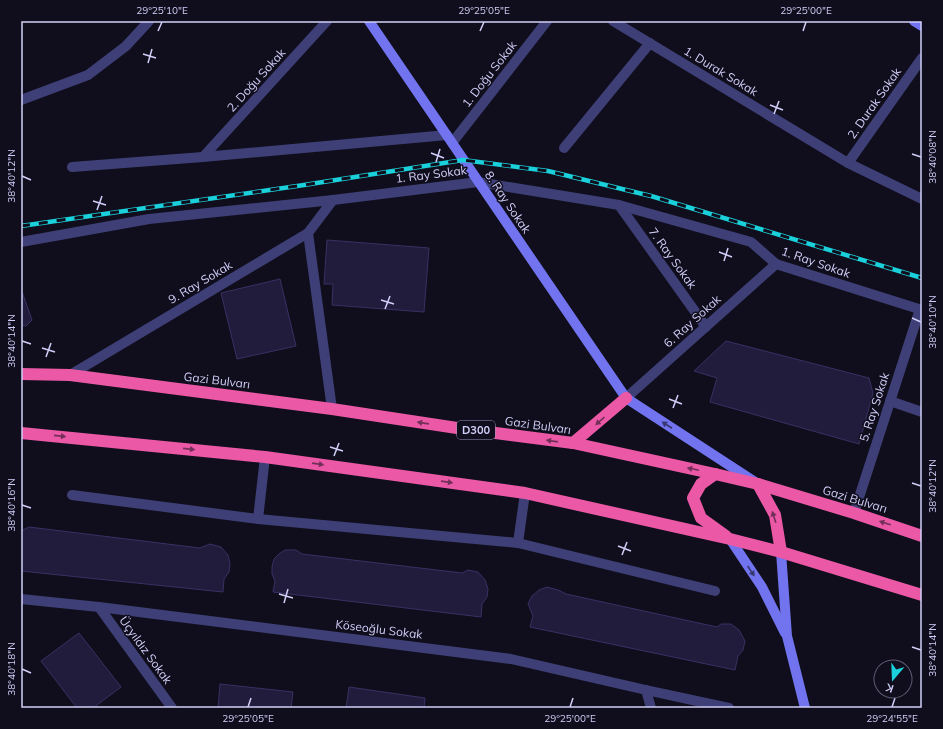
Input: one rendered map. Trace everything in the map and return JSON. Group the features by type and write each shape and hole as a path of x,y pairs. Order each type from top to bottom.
{"highway":[{"name":"Gazi Bulvarı","path":"21,374 70,375 332,409 573,444 758,484 854,513 922,536"},
{"path":"573,444 626,398"},
{"path":"21,433 264,457 525,493 730,539 781,552 922,595"},
{"path":"715,474 701,484 693,498 701,518 730,539"},
{"path":"758,484 775,516 781,552"}],"street":[{"path":"21,100 88,74 126,46 149,21"},
{"name":"2. Doğu Sokak","path":"203,157 328,21"},
{"name":"8. Ray Sokak","path":"369,21 626,398"},
{"name":"1. Doğu Sokak","path":"449,139 547,21"},
{"name":"1. Durak Sokak","path":"612,21 848,163 922,199"},
{"path":"914,21 922,26"},
{"path":"564,148 650,44"},
{"name":"2. Durak Sokak","path":"848,163 922,58"},
{"path":"72,167 449,139"},
{"name":"1. Ray Sokak","path":"21,242 150,219 333,200 478,182 619,205 751,242 776,264 921,309"},
{"name":"9. Ray Sokak","path":"70,375 308,233 333,200"},
{"name":"7. Ray Sokak","path":"619,205 706,326"},
{"path":"308,233 332,409"},
{"name":"6. Ray Sokak","path":"626,398 776,264"},
{"name":"5. Ray Sokak","path":"854,513 921,309"},
{"path":"626,398 758,484"},
{"path":"890,400 922,412"},
{"path":"258,519 264,457"},
{"path":"518,543 525,493"},
{"path":"72,495 258,519 518,543 716,591"},
{"path":"730,539 762,587 787,636"},
{"path":"781,552 787,636 805,708"},
{"name":"Köseoğlu Sokak","path":"21,599 98,607 511,659 729,708"},
{"name":"Üçyıldız Sokak","path":"98,607 172,708"},
{"path":"646,690 651,708"}],"building":[{"path":"327,240 429,248 424,312 332,305 333,284 324,284"},
{"path":"280,279 296,346 237,359 221,293"},
{"path":"21,289 32,320 26,326 21,325"},
{"path":"726,341 869,378 873,393 859,444 710,402 717,378 694,371"},
{"path":"29,527 200,548 210,544 221,547 228,555 230,564 229,572 224,579 223,592 21,571 21,531"},
{"path":"285,550 296,550 302,554 462,573 468,570 478,572 485,580 488,589 487,597 482,604 481,617 273,592 275,581 272,574 272,567 274,559"},
{"path":"547,587 566,594 717,627 721,624 731,624 739,630 745,641 743,650 738,656 735,670 530,627 533,616 528,604 532,596 539,590"},
{"path":"79,633 121,687 93,708 77,708 41,661"},
{"path":"220,684 293,692 291,708 218,708"},
{"path":"349,687 425,698 424,708 346,708"}],"railway":[{"path":"21,226 304,185 463,160 548,171 651,196 922,278"}]}
